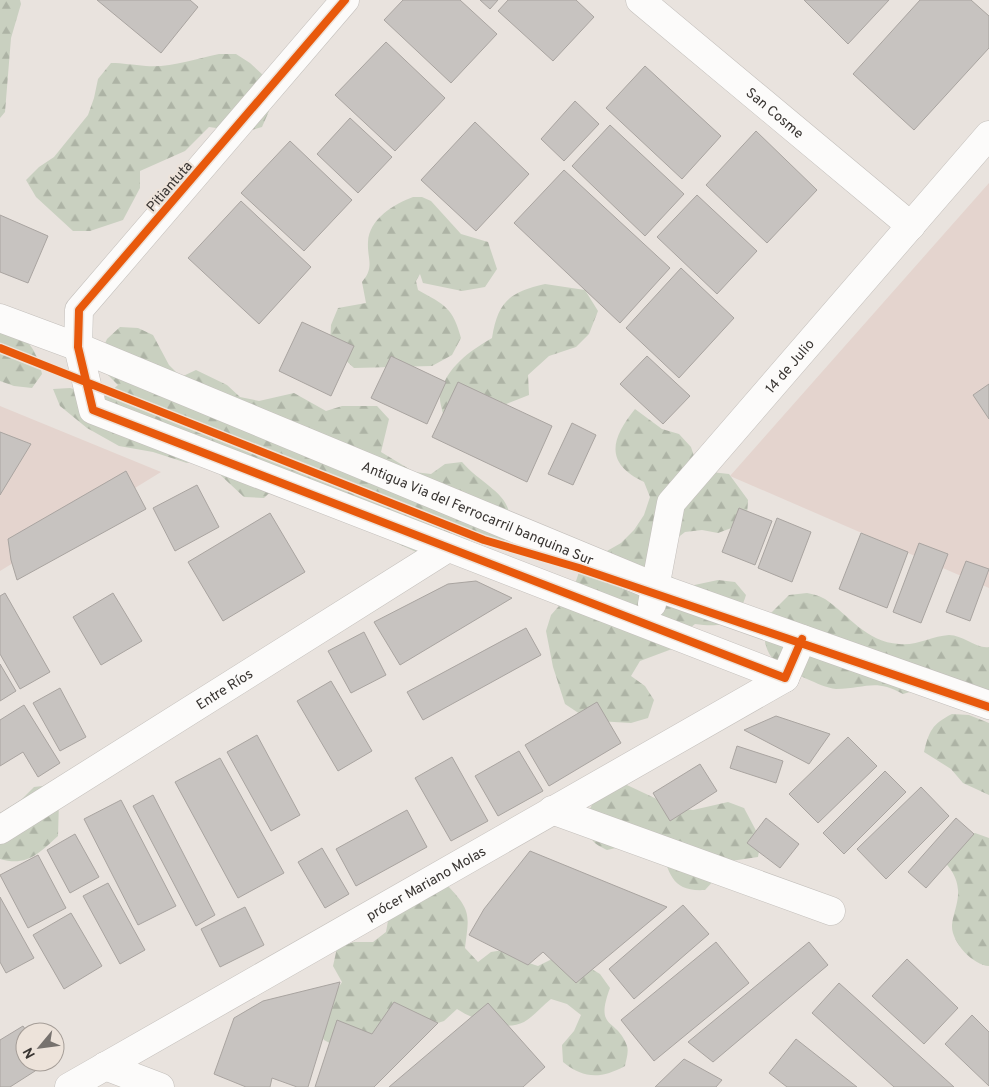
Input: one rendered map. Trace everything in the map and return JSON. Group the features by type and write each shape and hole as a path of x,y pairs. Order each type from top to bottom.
{"street":[{"name":"Pitiantuta","path":"345,0 79,310 78,347 93,410 448,548"},
{"name":"San Cosme","path":"640,0 910,226"},
{"name":"14 de Julio","path":"648,625 671,503 989,136"},
{"name":"Antigua Via del Ferrocarril banquina Sur","path":"0,318 78,347 656,587 989,705"},
{"path":"448,548 785,678 802,639"},
{"name":"Entre Ríos","path":"0,830 448,548"},
{"name":"prócer Mariano Molas","path":"69,1087 785,678"},
{"path":"552,810 831,911"},
{"path":"105,1066 160,1087"}],"shaded area":[{"path":"989,183 989,588 730,476"},
{"path":"0,406 161,472 0,571"}],"green space":[{"path":"0,0 20,0 21,4 11,38 5,112 0,118"},
{"path":"219,54 236,54 250,63 264,76 269,111 262,127 245,132 209,127 185,151 140,171 140,188 123,220 90,231 73,231 36,197 26,180 39,167 54,157 88,115 98,79 111,63 164,66"},
{"path":"413,197 422,197 431,201 461,234 488,242 497,269 485,287 462,291 423,283 420,274 416,281 418,290 447,308 455,320 461,338 452,355 432,366 354,368 330,346 331,325 338,308 366,303 362,282 366,277 370,263 368,242 373,226 384,213"},
{"path":"545,284 585,290 598,311 589,334 576,347 549,356 528,375 529,395 465,420 443,414 440,395 443,385 453,368 467,354 492,338 498,315 508,300 523,291"},
{"path":"0,318 27,342 36,355 42,374 32,388 14,386 0,381"},
{"path":"120,327 138,328 153,335 169,365 181,377 196,370 227,385 240,397 259,401 294,393 326,411 342,406 377,406 389,419 381,452 414,472 431,474 445,464 462,462 506,503 509,513 509,525 505,540 489,547 474,538 427,557 379,535 288,475 264,498 244,497 201,457 187,463 153,452 119,446 87,428 60,406 53,389 70,388 104,397 118,385 105,372 100,355 107,339"},
{"path":"635,409 662,429 679,434 691,447 696,462 711,472 729,474 748,500 747,516 734,527 718,533 702,530 685,532 671,543 670,575 685,587 718,580 735,582 746,595 734,618 728,622 714,625 695,624 681,635 672,649 640,661 631,676 645,686 654,700 648,718 631,723 597,721 580,714 565,704 553,667 546,631 551,615 573,590 579,572 595,565 607,551 621,543 634,530 644,515 650,497 644,482 631,475 622,467 617,458 616,450 621,430"},
{"path":"807,593 825,599 859,627 877,639 887,642 912,644 949,635 959,637 979,646 989,647 989,703 937,684 903,694 885,686 877,685 836,689 814,682 786,669 773,659 768,652 765,644 764,620 789,595"},
{"path":"952,714 969,715 989,723 989,795 963,783 951,769 924,752 932,729 940,721"},
{"path":"612,778 676,808 693,810 728,802 744,808 761,840 758,857 724,862 716,878 705,890 694,890 685,888 674,879 659,847 642,842 607,850 594,842 587,825 588,816 595,799"},
{"path":"51,785 59,801 58,836 38,853 25,860 9,861 0,859 0,813 21,800 34,787"},
{"path":"975,833 989,838 989,966 976,962 964,952 955,938 952,925 958,899 958,890 953,874 943,860 958,834"},
{"path":"447,885 465,908 468,920 465,948 478,962 491,952 509,949 520,960 538,966 554,958 570,956 600,974 610,988 604,1011 606,1018 623,1037 627,1046 628,1053 625,1066 608,1073 593,1075 578,1072 563,1062 562,1045 574,1031 581,1015 567,1004 551,999 527,1020 516,1025 498,1025 480,1021 457,1009 444,1021 370,1045 339,1048 324,1040 315,1025 342,982 333,966 337,948 354,942 373,942 386,932 389,915"}],"building":[{"path":"97,0 190,0 198,7 161,53"},
{"path":"403,0 460,0 497,34 451,83 384,20"},
{"path":"480,0 498,0 490,9"},
{"path":"508,0 576,0 594,17 553,61 498,11"},
{"path":"804,0 889,0 848,44"},
{"path":"920,0 971,0 989,16 989,48 914,130 853,74"},
{"path":"386,42 445,98 395,151 335,95"},
{"path":"645,66 721,136 682,179 606,108"},
{"path":"575,101 599,124 564,161 541,139"},
{"path":"350,118 392,157 358,193 317,154"},
{"path":"475,122 529,174 476,231 421,180"},
{"path":"610,125 684,194 645,236 572,166"},
{"path":"756,131 817,190 767,243 706,185"},
{"path":"290,141 352,200 304,251 241,193"},
{"path":"564,170 670,268 620,323 514,223"},
{"path":"697,195 757,251 717,294 657,237"},
{"path":"241,201 311,267 259,324 188,258"},
{"path":"0,215 48,236 28,283 0,272"},
{"path":"681,268 734,318 679,378 626,328"},
{"path":"302,322 354,346 331,396 279,371"},
{"path":"391,356 446,382 427,424 371,398"},
{"path":"647,356 690,396 663,424 620,384"},
{"path":"458,382 552,426 527,482 432,437"},
{"path":"989,384 989,419 973,395"},
{"path":"572,423 596,435 573,485 548,474"},
{"path":"0,432 31,444 0,495"},
{"path":"126,471 146,509 17,580 11,560 8,539"},
{"path":"197,485 219,527 175,551 153,508"},
{"path":"739,508 772,521 755,565 722,552"},
{"path":"270,513 305,572 223,621 188,562"},
{"path":"777,518 811,532 792,582 758,568"},
{"path":"861,533 908,552 887,608 839,589"},
{"path":"919,543 948,554 921,623 893,612"},
{"path":"966,561 989,569 970,621 946,612"},
{"path":"476,581 512,598 400,665 374,622 448,584"},
{"path":"5,593 50,672 20,689 0,654 0,596"},
{"path":"113,593 142,641 101,665 73,617"},
{"path":"526,628 541,655 423,720 407,692"},
{"path":"364,632 386,675 351,693 328,651"},
{"path":"0,664 16,691 0,701"},
{"path":"331,681 372,751 338,771 297,701"},
{"path":"60,688 86,737 60,751 33,703"},
{"path":"597,702 621,743 549,786 525,745"},
{"path":"24,705 60,763 38,777 23,752 0,766 0,720"},
{"path":"776,716 830,734 809,764 744,730"},
{"path":"257,735 300,815 271,831 227,752"},
{"path":"848,737 877,766 818,823 789,794"},
{"path":"737,746 783,761 776,783 730,768"},
{"path":"519,751 543,791 498,816 475,776"},
{"path":"452,757 488,821 451,841 415,778"},
{"path":"220,758 284,873 238,898 175,782"},
{"path":"700,764 717,791 670,821 653,793"},
{"path":"885,771 906,792 844,854 823,833"},
{"path":"921,787 949,816 886,879 857,849"},
{"path":"153,795 215,915 196,926 133,806"},
{"path":"121,800 176,906 138,925 84,819"},
{"path":"407,810 427,847 356,886 336,849"},
{"path":"766,818 799,844 780,868 747,843"},
{"path":"956,818 974,834 926,888 908,872"},
{"path":"75,834 99,877 70,893 47,850"},
{"path":"322,848 349,894 325,908 298,862"},
{"path":"530,851 667,907 576,983 543,952 528,965 469,935 484,909"},
{"path":"38,855 66,908 28,928 0,875"},
{"path":"108,883 145,950 120,964 83,896"},
{"path":"0,897 34,958 6,973 0,962"},
{"path":"683,905 709,934 634,999 609,969"},
{"path":"245,907 264,945 220,967 201,929"},
{"path":"71,913 102,966 64,989 33,935"},
{"path":"716,942 749,983 654,1061 621,1020"},
{"path":"809,942 828,965 713,1062 688,1042"},
{"path":"907,959 958,1008 924,1044 872,996"},
{"path":"340,982 308,1087 297,1087 272,1078 270,1087 246,1087 214,1074 234,1018 263,1001"},
{"path":"839,983 954,1087 894,1087 812,1013"},
{"path":"394,1002 438,1023 374,1087 315,1087 337,1020 372,1034"},
{"path":"488,1003 545,1067 523,1087 389,1087"},
{"path":"972,1015 989,1032 989,1086 945,1044"},
{"path":"15,1031 15,1072 33,1072 10,1087 0,1087 0,1040"},
{"path":"796,1039 857,1087 787,1087 769,1073"},
{"path":"684,1059 722,1080 716,1087 655,1087"}],"cycle path":[{"path":"345,0 79,310 78,347 93,410 785,678 802,639"},
{"path":"0,348 484,540 579,568 989,707"}]}
